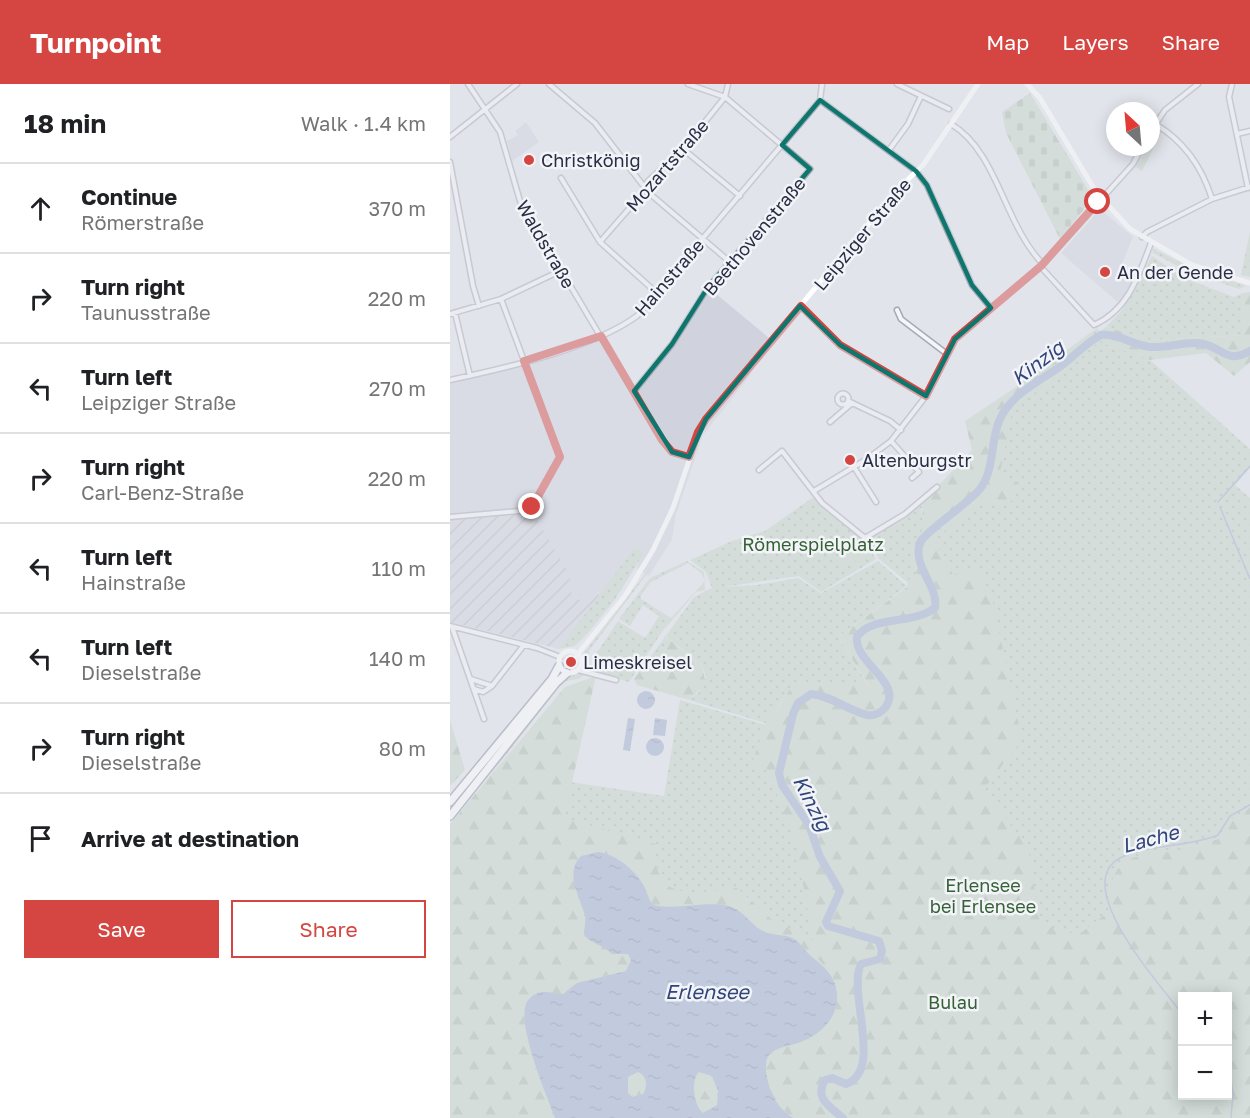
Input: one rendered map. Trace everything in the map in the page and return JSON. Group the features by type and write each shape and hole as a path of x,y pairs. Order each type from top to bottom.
{"highway":[{"path":"450,802 552,679 559,666"},
{"path":"450,816 556,682 567,673"},
{"path":"450,794 480,766"}],"main road":[{"name":"Leipziger Straße","path":"577,655 619,604 653,550 672,508 698,432 706,419 896,191 916,171 978,84"},
{"path":"1030,85 1101,198 1142,237 1192,265 1250,283"},
{"path":"567,652 577,655 579,667 567,673 559,666 560,657 567,652"}],"street":[{"name":"Waldstraße","path":"468,84 503,140 519,201 560,271 662,440 672,452 689,457"},
{"path":"450,137 517,84"},
{"path":"549,84 595,123 645,189 730,262"},
{"path":"688,84 724,97 782,145"},
{"name":"Mozartstraße","path":"600,242 645,189 648,181 683,148 724,97 728,84"},
{"path":"822,84 820,100 916,171 927,185 972,285 991,308"},
{"path":"897,84 949,109"},
{"path":"1160,118 1191,86 1198,84"},
{"path":"1142,237 1147,232 1212,199 1249,187 1230,97 1232,84"},
{"path":"889,150 908,124 921,96"},
{"name":"Hainstraße","path":"450,380 524,361 601,336 637,316 658,294 820,100"},
{"path":"951,124 972,140 1026,245 1094,325 1110,317 1124,303 1151,243"},
{"path":"1160,127 1174,135 1199,166 1212,199"},
{"path":"1237,134 1250,131"},
{"name":"Beethovenstraße","path":"633,391 672,344 708,287 810,169 782,145"},
{"path":"683,148 740,196"},
{"path":"814,491 891,441 926,396 958,336 1042,265 1133,164 1137,156"},
{"path":"450,162 473,286 479,306"},
{"path":"561,178 600,242 658,294"},
{"path":"470,376 453,314 501,299 560,271"},
{"path":"450,517 531,510 560,457 501,299"},
{"path":"801,306 840,345 926,396"},
{"path":"897,310 901,319 947,354"},
{"path":"830,422 850,402 890,421 901,430"},
{"path":"891,441 919,472 912,478"},
{"path":"759,470 782,451 822,503 864,537 905,514 937,487"},
{"path":"854,467 876,502"},
{"path":"451,626 560,657"},
{"path":"451,626 484,719"},
{"path":"474,689 483,692 492,686 524,645"},
{"path":"579,667 616,680"},
{"path":"470,679 492,686"}],"highlighted area":[{"path":"820,100 916,171 927,185 972,285 991,308 955,339 926,396 840,345 800,306 706,419 689,457 672,452 634,391 672,344 708,287 810,169 782,145"}],"shaded area":[{"path":"526,122 539,142 512,161 507,141 518,135 515,131"},
{"name":"An der Gende","path":"1100,209 1133,237 1121,266 1134,278 1121,305 1061,253"},
{"path":"709,288 769,338 749,377 703,435 676,514 672,539 649,576 636,568 643,553 635,547 602,595 592,589 581,601 565,588 530,508 450,514 450,382 523,366 599,339 628,384 640,388 674,345"},
{"path":"530,508 571,577 566,588 581,601 592,588 601,596 559,649 450,622 450,514"}],"green space":[{"path":"1030,93 1093,198 1060,239 1006,133 1002,112"},
{"path":"1142,156 1150,156 1142,171 1136,167"},
{"path":"1250,231 1250,277 1241,275"},
{"path":"1152,248 1190,267 1246,286 1239,289 1187,271 1153,253"},
{"path":"1152,256 1184,278 1234,297 1243,293 1244,335 1150,340 1106,327 1122,310"},
{"name":"Bulau","path":"1250,292 1250,362 1234,376 1206,353 1150,360 1099,342 1012,411 1000,473 1007,481 1013,479 1017,484 1011,494 1015,499 1003,505 982,501 936,538 949,576 978,567 992,598 1022,740 983,790 1028,847 1040,924 1078,935 1108,912 1114,877 1119,867 1127,861 1149,854 1191,848 1219,839 1227,822 1250,808 1250,1118 793,1118 780,1106 769,1089 766,1080 766,1062 774,1051 801,1042 836,1010 836,986 831,974 794,938 764,932 746,915 727,906 685,904 665,908 652,904 645,887 630,869 576,897 584,913 588,940 606,947 612,954 628,954 631,960 628,969 572,986 563,994 545,992 537,994 529,999 525,1008 525,1022 533,1057 555,1118 450,1118 450,824 565,687 596,676 564,818 656,844 656,863 660,877 668,886 691,892 737,888 771,919 813,942 796,843 767,769 758,771 753,760 769,715 776,712 794,682 869,686 838,637 907,587 908,580 917,576 912,546 923,529 922,503 972,450 965,421 1106,327 1150,340 1244,335 1243,293"},
{"name":"Erlensee bei Erlensee","path":"1097,328 1109,340 1150,360 1250,449 1250,468 1235,485 1250,498 1250,1118 541,1118 564,818 570,782 664,796 680,700 767,725 765,730 864,701 928,585 912,546 917,577 908,583 879,559 866,538 922,503 921,514 973,476 1002,397"},
{"name":"Römerspielplatz","path":"812,498 816,498 822,506 863,539 876,559 821,592 799,576 723,587 757,585 798,578 821,593 878,561 907,586 838,637 869,687 794,682 768,724 689,700 699,692 706,677 702,666 666,636 694,597 712,588 706,572 690,560 732,541 765,531"},
{"path":"857,544 864,556 845,568 837,556"},
{"path":"635,547 643,553 614,601 575,646 559,649"},
{"path":"687,561 704,572 704,580 701,573 688,563 651,582 641,595 641,599 671,618 705,582 705,590 696,592 662,632 629,682 596,672 594,657 618,621 645,638 659,616 643,605 630,626 619,619 650,578"},
{"path":"653,566 589,651 589,665 585,666 583,654"},
{"path":"664,635 702,666 706,684 689,700 637,685 634,679 649,659 661,656 667,646"},
{"path":"665,637 667,646 661,656 649,659"},
{"path":"578,673 584,675 579,679 564,681 478,791 565,675"},
{"path":"450,720 465,770 450,786"},
{"path":"706,1072 715,1080 718,1100 715,1108 703,1113 697,1105 694,1084 696,1073"},
{"path":"636,1074 644,1077 647,1085 644,1093 636,1096 628,1093 625,1085 628,1077"}],"water":[{"path":"646,691 652,694 655,700 652,706 646,709 640,706 637,700 640,694"},
{"path":"628,718 635,719 630,751 623,750"},
{"path":"655,718 667,720 665,736 653,735"},
{"path":"655,738 661,741 664,747 661,753 655,756 649,753 646,747 649,741"},
{"name":"Erlensee","path":"598,852 618,859 640,880 652,904 666,907 716,904 731,907 742,913 759,929 796,940 829,973 837,994 837,1004 830,1021 824,1028 807,1039 775,1050 766,1061 768,1082 772,1093 780,1107 793,1118 555,1118 528,1038 525,1008 529,999 541,992 563,994 577,983 626,971 631,960 628,954 612,954 584,935 585,916 573,878 576,863 581,856","holes":["638,1072 645,1079 646,1088 643,1094 632,1097 628,1093 628,1077","699,1072 712,1076 718,1091 717,1105 703,1113 697,1105 694,1093 696,1076"]}],"waterway":[{"name":"Kinzig","path":"843,1118 822,1097 822,1086 825,1080 832,1078 846,1084 857,1076 862,1064 864,1048 858,977 861,964 880,959 882,951 879,941 828,926 826,922 840,891 820,857 809,825 782,785 779,773 793,714 798,703 811,694 826,697 867,715 876,714 884,709 889,700 889,691 863,656 858,647 857,637 863,630 872,626 916,617 935,608 933,592 920,560 920,543 929,532 980,489 988,473 1000,419 1011,402 1019,395 1101,335 1113,336 1151,347 1198,343 1235,356 1250,351"},
{"path":"1218,502 1250,466"},
{"path":"1220,507 1250,579"},
{"name":"Lache","path":"1178,1009 1139,959 1123,934 1111,910 1105,887 1108,869 1124,856 1135,852 1195,842 1218,835 1230,816 1250,805"},
{"name":"Lache","path":"1231,1118 1232,1087"}],"place":[{"name":"Christkönig","path":"529,160"},
{"name":"An der Gende","path":"1105,272"},
{"name":"Altenburgstr","path":"850,460"},
{"name":"Limeskreisel","path":"571,662"}],"route":[{"path":"532,507 560,457 524,361 601,336 662,440 672,452 689,457 701,425 801,306 840,345 926,396 955,339 1041,266 1098,202"}]}
